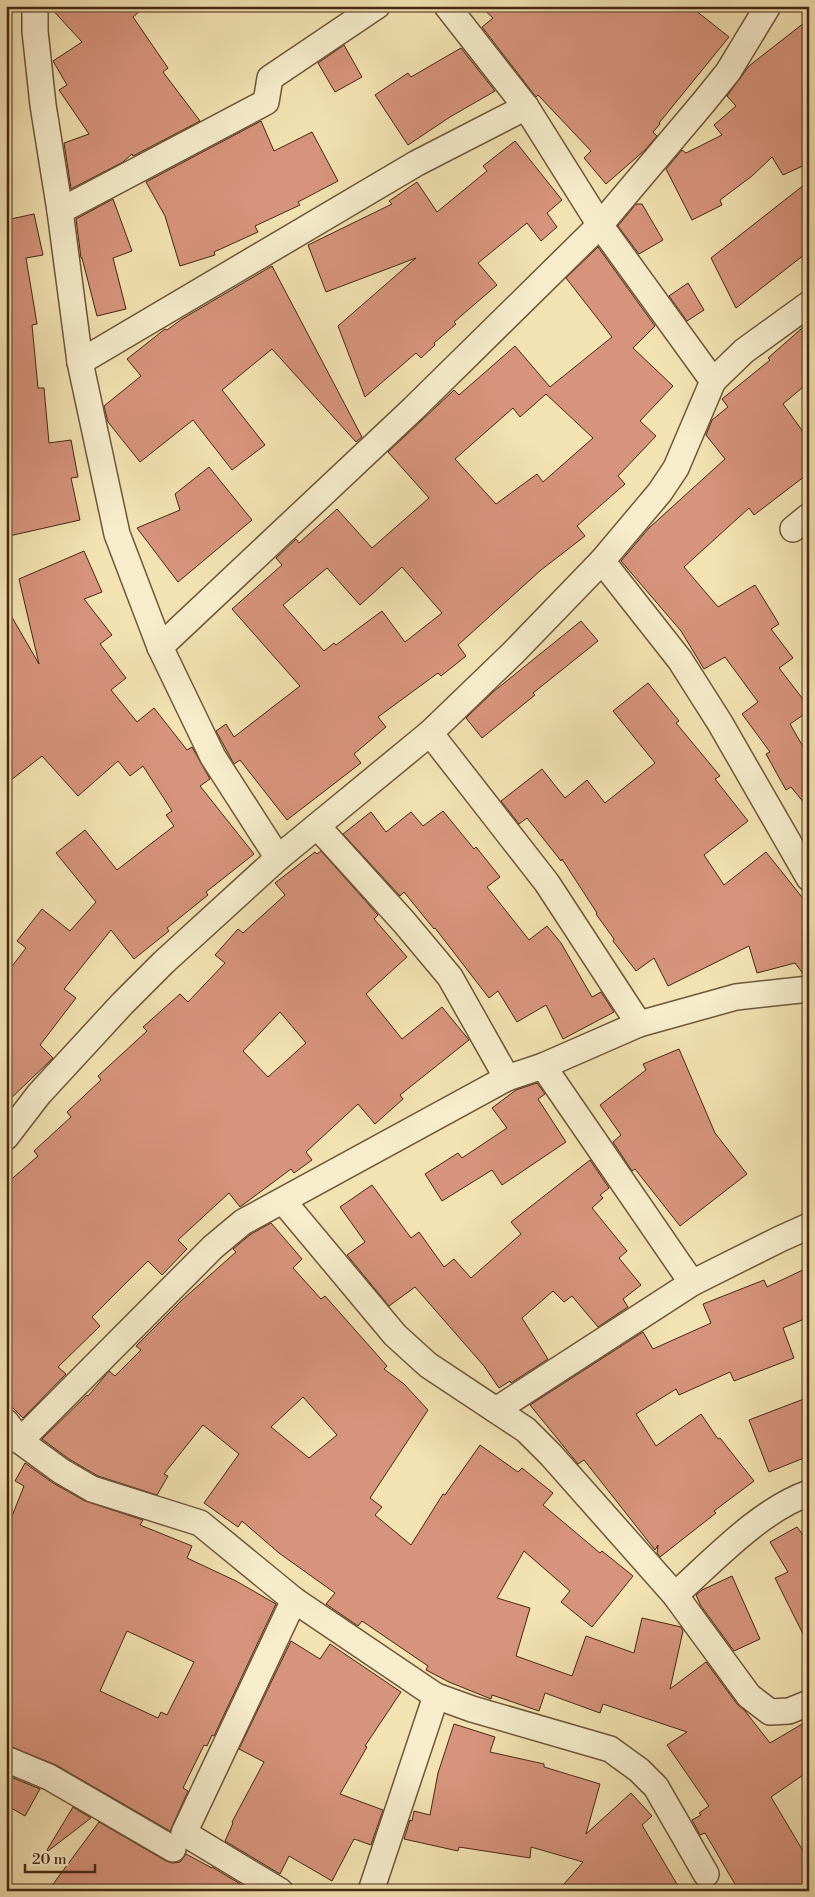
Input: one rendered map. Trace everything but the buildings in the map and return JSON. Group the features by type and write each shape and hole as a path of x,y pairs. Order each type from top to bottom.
{"street":[{"path":"35,6 35,31 43,105 60,211 80,362 117,534 160,647 213,757 278,858"},
{"path":"60,211 266,102 270,78 377,6"},
{"path":"447,6 526,107 600,226 713,381"},
{"path":"160,647 413,409 600,226 722,80 768,6"},
{"path":"80,362 417,162 526,107"},
{"path":"6,1137 40,1094 122,1004 164,962 278,858 430,733 513,653 602,561 660,492 676,468 713,381 744,352 809,304"},
{"path":"602,561 680,660 806,867"},
{"path":"430,733 547,883 638,1024"},
{"path":"317,826 404,922 450,977 507,1078"},
{"path":"706,1874 656,1787 640,1770 610,1749 472,1709 436,1696 294,1600 200,1523 92,1489 61,1471 13,1431 213,1247 243,1222 507,1078 543,1066 638,1024 736,997 809,989"},
{"path":"543,1066 692,1283"},
{"path":"283,1201 395,1334 428,1365 526,1430 551,1455 675,1595 749,1696 770,1712 788,1711 809,1704"},
{"path":"496,1410 692,1283 809,1226"},
{"path":"675,1595 757,1523 799,1497 809,1493"},
{"path":"280,1891 184,1833 294,1600"},
{"path":"371,1891 436,1696"},
{"path":"6,1759 49,1777 173,1849"}]}
